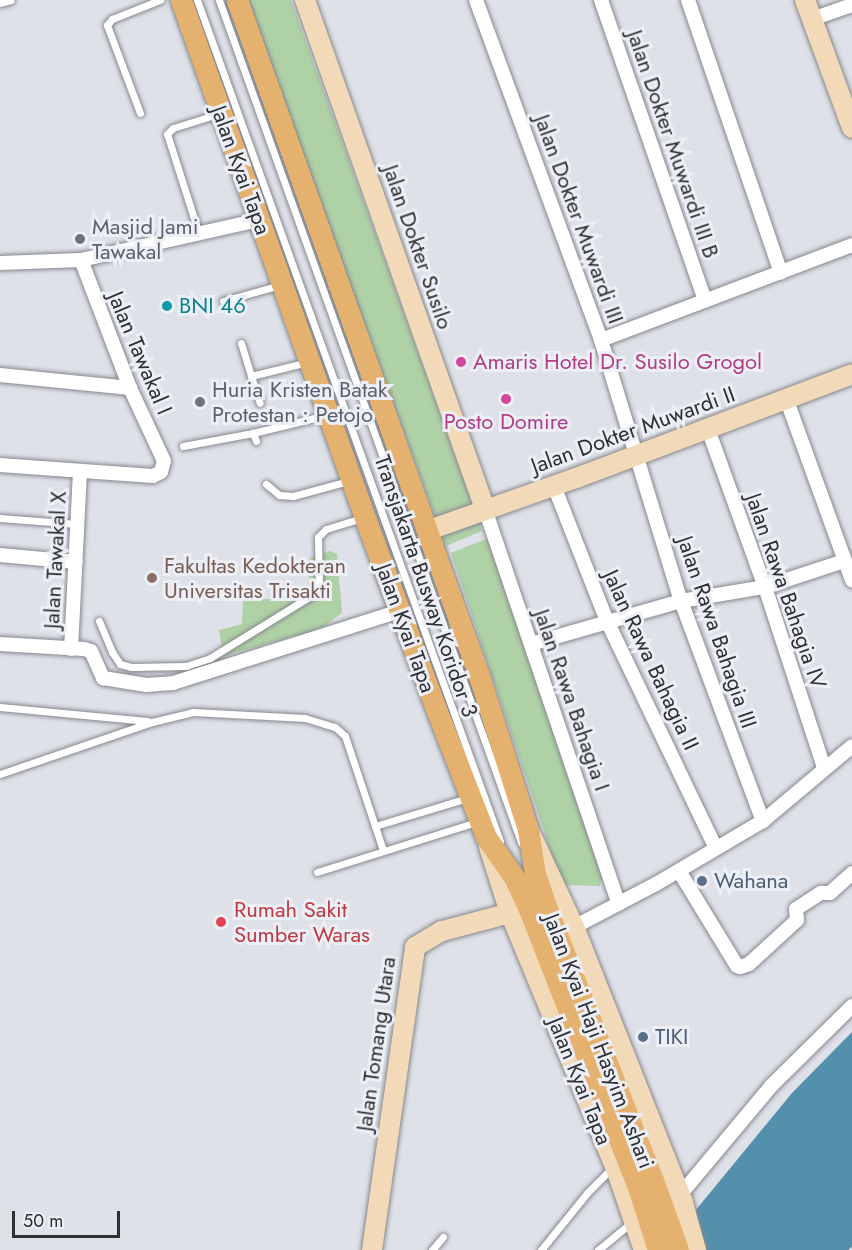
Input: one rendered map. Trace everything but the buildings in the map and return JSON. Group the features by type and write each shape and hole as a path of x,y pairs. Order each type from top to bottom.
{"main road":[{"name":"Jalan Kyai Tapa","path":"181,0 365,518 483,829"},
{"path":"237,0 429,530 528,830"},
{"name":"Jalan Kyai Haji Hasyim Ashari","path":"483,829 514,877 653,1180 678,1250"},
{"name":"Jalan Kyai Haji Hasyim Ashari","path":"528,830 535,874 529,910 638,1187 644,1248"}],"street":[{"name":"Jalan Dokter Susilo","path":"305,0 485,509"},
{"name":"Jalan Dokter Muwardi III","path":"476,0 601,340 638,454"},
{"name":"Jalan Dokter Muwardi III B","path":"601,0 705,301"},
{"path":"688,0 781,273"},
{"path":"806,0 852,128"},
{"path":"812,20 852,5"},
{"path":"0,263 81,261 258,220"},
{"path":"601,340 852,245"},
{"name":"Jalan Tawakal I","path":"80,472 153,476 162,472 164,461 130,388 81,261"},
{"name":"Jalan Dokter Muwardi II","path":"429,530 554,486 852,374"},
{"path":"0,375 130,388"},
{"path":"786,398 852,580"},
{"name":"Jalan Rawa Bahagia IV","path":"708,429 765,587 824,767"},
{"name":"Jalan Rawa Bahagia III","path":"638,454 681,601 763,821"},
{"path":"0,465 80,472"},
{"name":"Jalan Tawakal X","path":"71,649 80,472"},
{"name":"Jalan Rawa Bahagia II","path":"554,486 607,621 717,848"},
{"name":"Jalan Rawa Bahagia I","path":"485,509 619,903"},
{"path":"0,555 76,562"},
{"path":"531,644 681,601 765,587 844,561"},
{"path":"0,644 91,651 101,674 109,680 146,685 173,683 400,611"},
{"path":"574,927 763,821 824,767 852,746"},
{"name":"Jalan Kyai Tapa","path":"483,829 529,910 644,1248"},
{"path":"528,830 574,927 681,1199 696,1250"},
{"path":"679,870 737,966 740,967 749,964 797,920 796,909 821,893 830,893 852,873"},
{"name":"Jalan Tomang Utara","path":"372,1250 415,947 424,939 442,931 529,910"},
{"path":"681,1199 771,1086 852,1006"}],"lane":[{"path":"0,3 11,0"},
{"path":"140,113 107,25 112,19 160,0"},
{"name":"Transjakarta Busway Koridor 3","path":"197,0 338,386 438,675 514,877"},
{"name":"Transjakarta Busway Koridor 3","path":"219,0 514,826 535,874"},
{"path":"199,234 167,134 173,128 220,113"},
{"path":"223,302 282,284"},
{"path":"241,344 260,403"},
{"path":"251,376 310,361"},
{"path":"183,446 253,433 329,415"},
{"path":"253,433 256,441"},
{"path":"266,484 279,495 293,496 352,480"},
{"path":"0,518 77,524"},
{"path":"99,621 112,652 120,663 131,667 186,666 210,658 312,595 319,586 318,537 326,529 365,518"},
{"path":"0,707 152,722"},
{"path":"0,774 152,722 192,712 305,718 336,727 345,736 382,850"},
{"path":"375,826 471,796"},
{"path":"317,872 382,850 483,829"},
{"path":"541,1250 587,1193 615,1166"},
{"path":"598,1250 634,1220"},
{"path":"432,1250 443,1238"}],"green space":[{"path":"246,0 291,0 482,531 446,546"},
{"path":"483,540 496,540 603,872 600,886 562,885 451,553"},
{"path":"330,551 337,554 342,613 321,629 223,656 219,630 242,624 243,600 293,598 308,589 310,558"}],"water":[{"path":"852,1032 852,1247 848,1250 659,1250 695,1211 792,1093"}],"place":[{"name":"Masjid Jami Tawakal","path":"80,239"},
{"name":"BNI 46","path":"167,306"},
{"name":"Amaris Hotel Dr. Susilo Grogol","path":"461,362"},
{"name":"Posto Domire","path":"506,399"},
{"name":"Huria Kristen Batak Protestan : Petojo","path":"200,402"},
{"name":"Fakultas Kedokteran Universitas Trisakti","path":"152,578"},
{"name":"Wahana","path":"702,881"},
{"name":"Rumah Sakit Sumber Waras","path":"221,922"},
{"name":"TIKI","path":"643,1037"}]}
